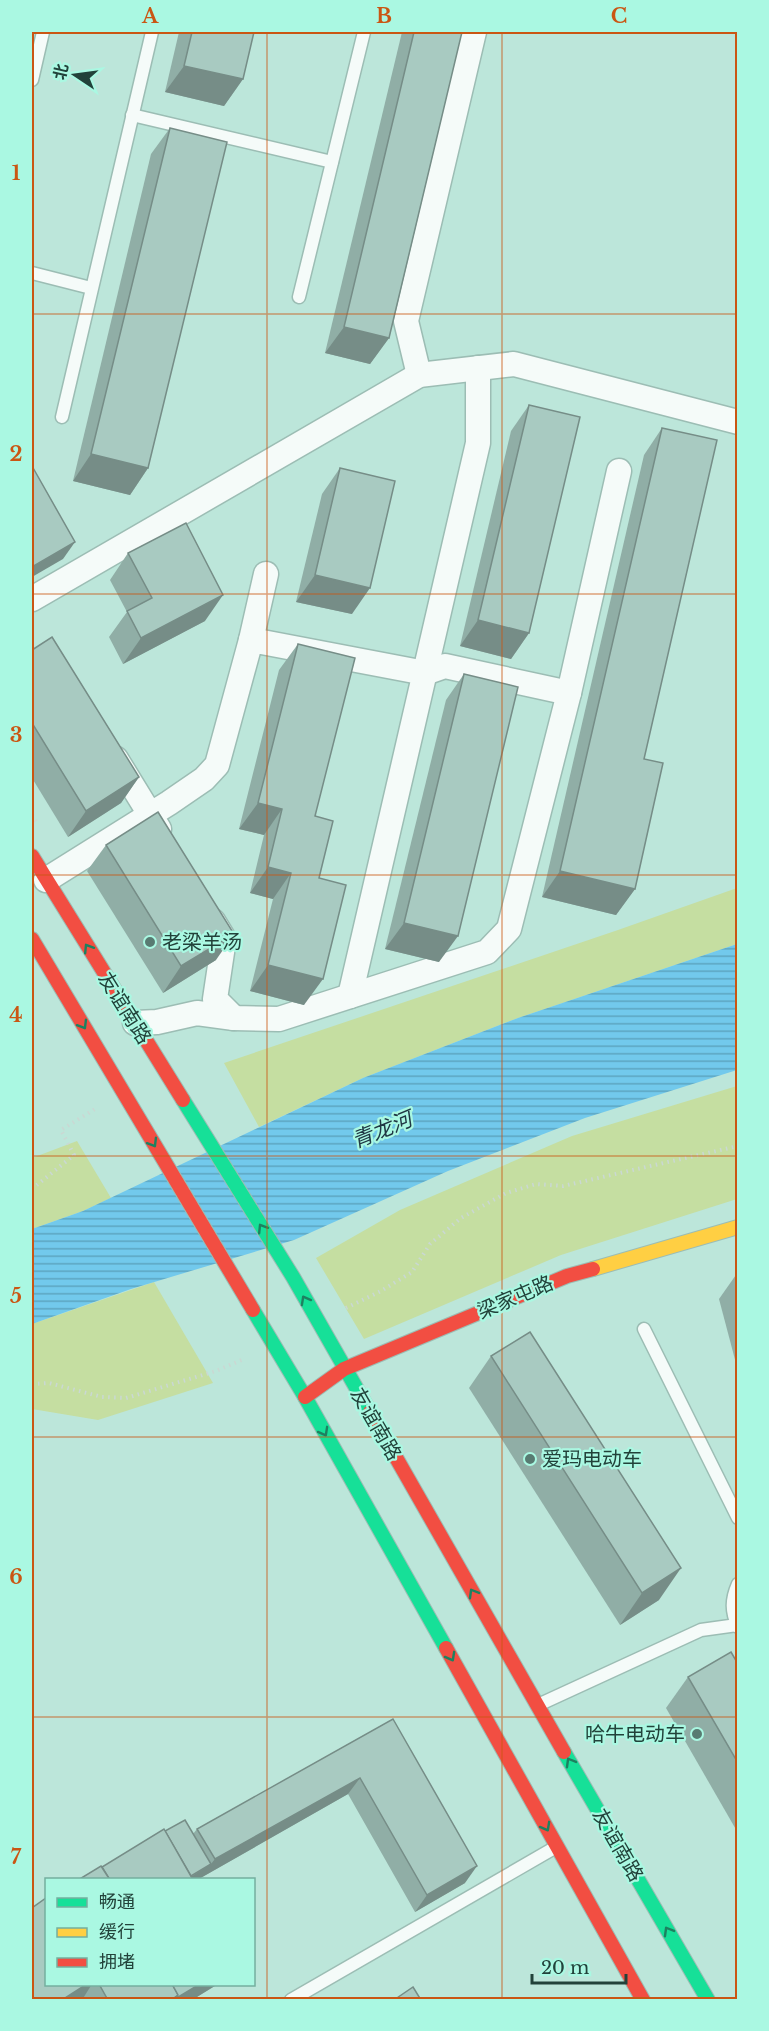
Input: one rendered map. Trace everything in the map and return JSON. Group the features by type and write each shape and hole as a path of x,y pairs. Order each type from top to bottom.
{"main road":[{"name":"友谊南路","path":"32,856 293,1277 708,2000"},
{"path":"32,939 305,1397 643,2000"},
{"name":"梁家屯路","path":"305,1397 344,1369 567,1276 738,1227"}],"street":[{"path":"419,375 406,321 474,32"},
{"path":"32,599 419,375 514,364 738,422"},
{"path":"350,996 478,443 478,368"},
{"path":"135,1023 157,1022 197,1013 234,1018 279,1019 487,952 509,929 568,693 619,471"},
{"path":"46,880 151,815 204,778 217,765 251,640 266,574"},
{"path":"251,640 425,673 445,666 568,693"},
{"path":"107,744 168,843"},
{"path":"202,901 224,939 215,999 234,1018"}],"lane":[{"path":"32,80 43,32"},
{"path":"62,417 152,32"},
{"path":"299,297 364,32"},
{"path":"132,115 332,162"},
{"path":"32,273 92,288"},
{"path":"644,1329 738,1518"},
{"path":"537,1705 701,1630 737,1626 732,1612 732,1598 738,1584"},
{"path":"291,2000 557,1846"}],"path":[{"path":"32,1189 74,1155 61,1130 96,1108"},
{"path":"318,1322 381,1291 412,1272 430,1244 461,1218 506,1193 536,1184 563,1185 738,1146"},
{"path":"32,1384 49,1383 102,1396 126,1398 216,1371 251,1356"}],"green space":[{"path":"737,888 737,944 518,1018 363,1078 259,1127 224,1063 618,930"},
{"path":"737,1086 737,1199 561,1255 364,1339 316,1258 400,1210 572,1136"},
{"path":"77,1141 111,1198 83,1211 32,1229 32,1158"},
{"path":"154,1282 213,1383 98,1420 32,1409 32,1324"}],"water":[{"name":"青龙河","path":"737,944 737,1070 585,1118 448,1171 294,1240 131,1289 32,1324 32,1229 83,1211 363,1078 518,1018"}],"building":[{"path":"192,32 254,32 243,79 184,66"},
{"path":"414,32 462,32 389,338 344,327"},
{"path":"170,128 227,142 148,468 91,454"},
{"path":"529,405 580,417 529,633 478,620"},
{"path":"662,428 717,440 644,759 663,763 635,889 560,871"},
{"path":"32,466 75,542 32,567"},
{"path":"340,468 395,481 370,588 315,575"},
{"path":"186,523 223,595 141,638 127,611 152,598 128,553"},
{"path":"52,637 139,777 86,811 32,723 32,650"},
{"path":"298,644 355,658 315,816 333,821 319,878 346,885 323,979 268,965 291,873 268,867 282,809 258,803"},
{"path":"464,674 518,687 458,936 404,923"},
{"path":"158,812 234,934 181,966 106,845"},
{"path":"530,1332 681,1568 642,1593 491,1356"},
{"path":"731,1652 738,1664 738,1763 688,1677"},
{"path":"393,1719 477,1866 427,1895 360,1778 215,1859 197,1829"},
{"path":"185,1820 211,1864 191,1876 165,1831"},
{"path":"164,1829 192,1878 109,1878 102,1867"},
{"path":"101,1866 109,1878 81,1878"},
{"path":"45,1899 45,1986 84,1986 62,2000 32,2000 32,1908"},
{"path":"100,1986 173,1986 178,1995 171,2000 108,2000"},
{"path":"173,1986 197,1986 175,1999 178,1995"},
{"path":"413,1987 421,2000 394,2000"}],"traffic: fast":[{"path":"183,1100 293,1277 370,1412"},
{"path":"253,1310 305,1397 446,1648"},
{"path":"564,1752 708,2000"}],"traffic: slow":[{"path":"593,1269 738,1227"}],"traffic: jam":[{"path":"32,856 183,1100"},
{"path":"32,939 253,1310"},
{"path":"305,1397 344,1369 567,1276 593,1269"},
{"path":"370,1412 564,1752"},
{"path":"446,1648 643,2000"}],"place":[{"name":"老梁羊汤","path":"150,942"},
{"name":"爱玛电动车","path":"530,1459"},
{"name":"哈牛电动车","path":"697,1734"}]}
